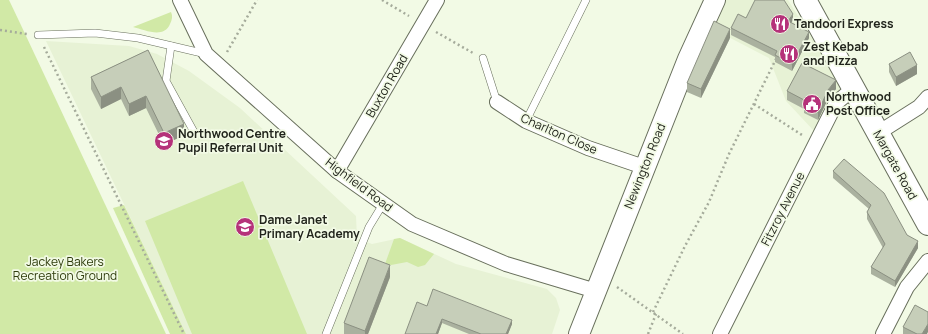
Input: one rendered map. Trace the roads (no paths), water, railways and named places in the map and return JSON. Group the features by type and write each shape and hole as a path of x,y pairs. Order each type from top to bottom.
{"main road":[{"name":"Newington Road","path":"578,334 688,59 715,0"},
{"name":"Margate Road","path":"805,0 928,224"}],"street":[{"name":"Highfield Road","path":"180,0 206,54 337,171 412,224 506,264 598,284"},
{"name":"Buxton Road","path":"337,171 437,0"},
{"name":"Fitzroy Avenue","path":"720,334 836,103 853,88"},
{"path":"878,133 919,107 928,97"},
{"name":"Charlton Close","path":"497,102 526,121 588,148 644,167"},
{"path":"883,334 907,287 928,261"}],"lane":[{"path":"526,121 586,0"},
{"path":"38,35 95,33 138,38 206,54"},
{"path":"171,46 166,81 194,132"},
{"name":"Charlton Close","path":"483,58 497,102"},
{"path":"326,334 369,227 383,204"}],"place":[{"name":"Tandoori Express","path":"780,24"},
{"name":"Zest Kebab and Pizza","path":"789,54"},
{"name":"Northwood Post Office","path":"812,104"},
{"name":"Northwood Centre Pupil Referral Unit","path":"164,141"},
{"name":"Dame Janet Primary Academy","path":"245,227"}],"park label":[{"name":"Jackey Bakers Recreation Ground","path":"65,269"}]}
